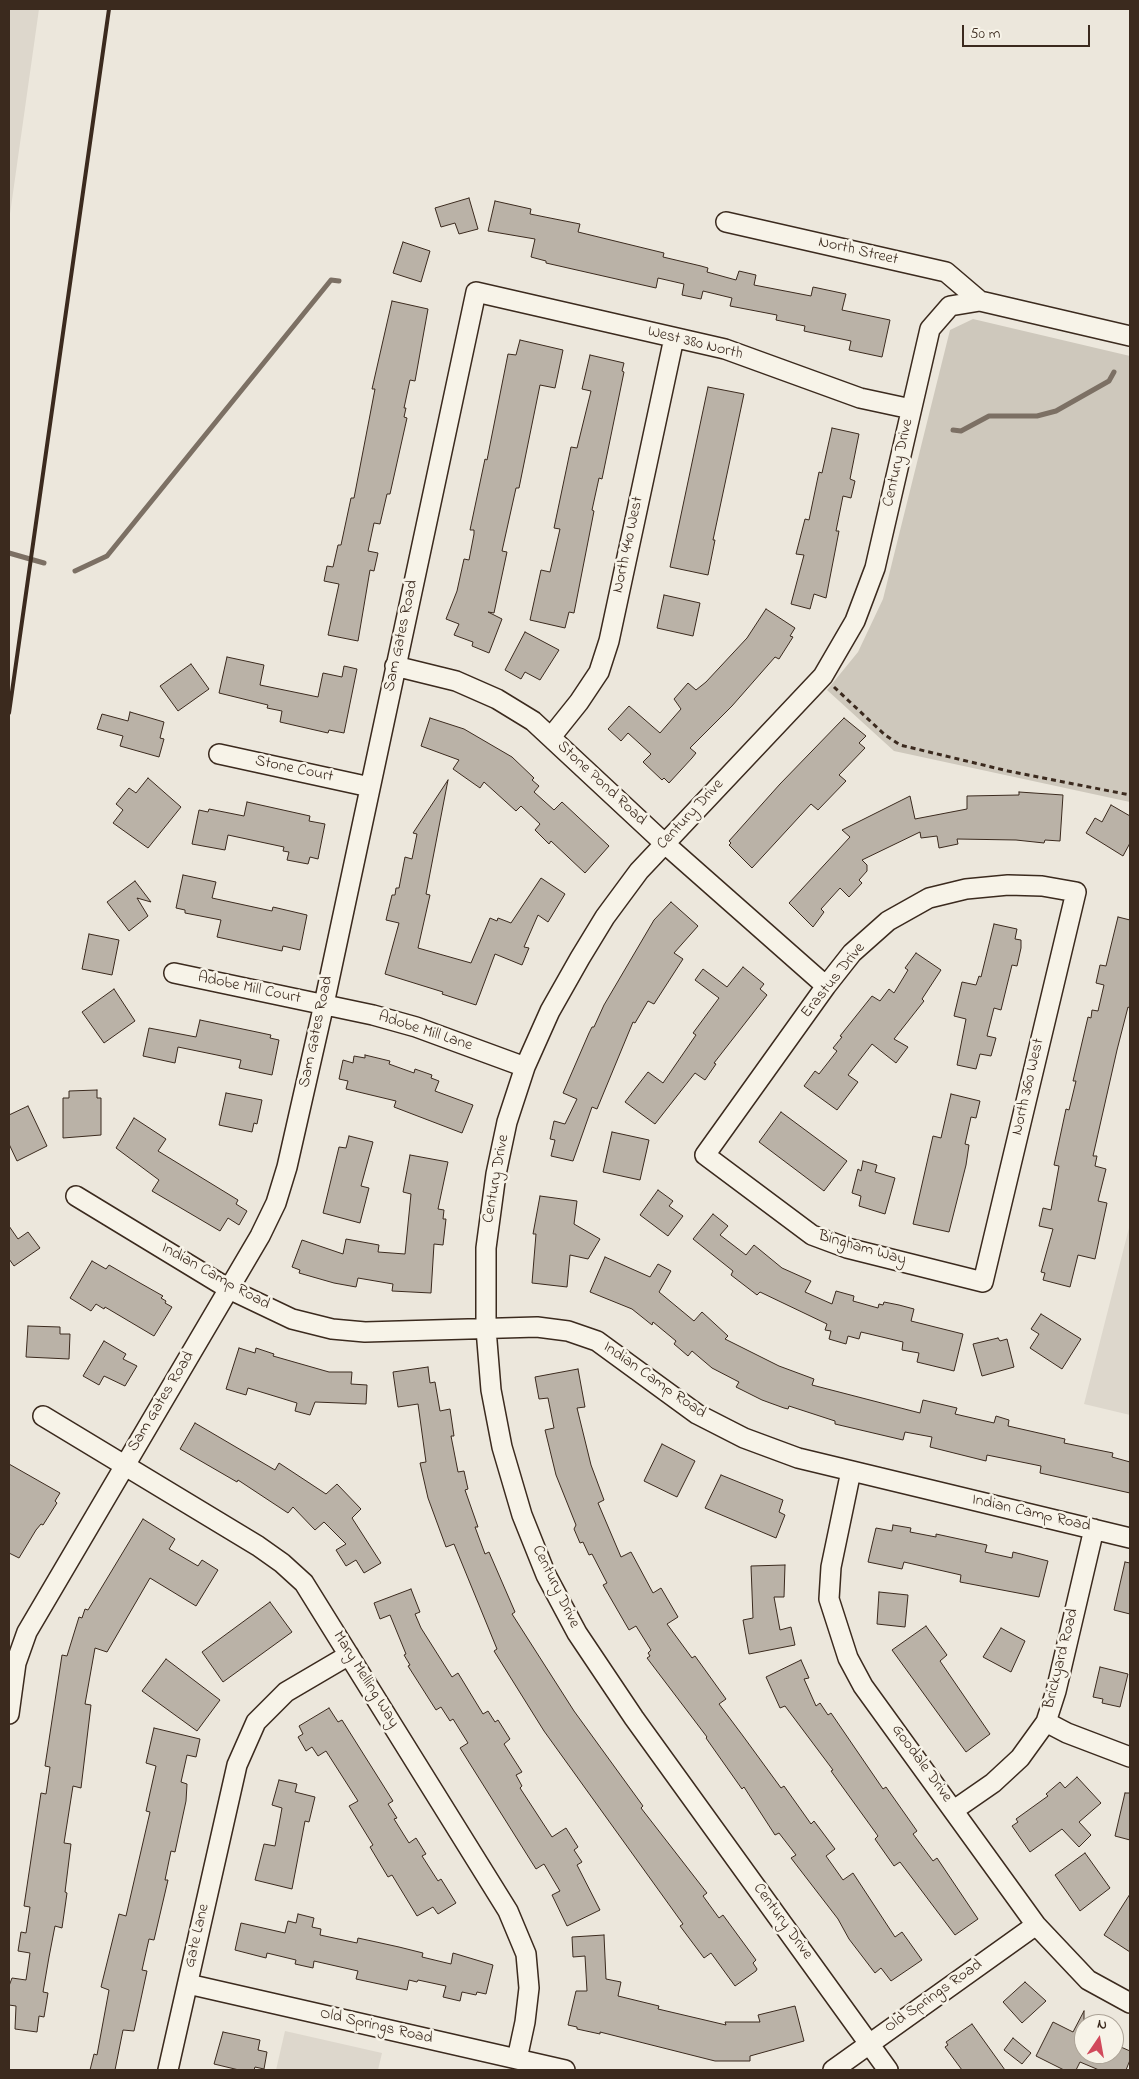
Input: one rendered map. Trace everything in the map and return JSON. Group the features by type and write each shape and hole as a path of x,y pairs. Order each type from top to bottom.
{"street":[{"name":"North Street","path":"726,222 946,272 980,301"},
{"name":"West 380 North","path":"476,292 725,349 860,398 911,409"},
{"name":"Sam Gates Road","path":"9,1714 16,1663 26,1632 260,1236 276,1203 287,1167 324,1004 476,292"},
{"name":"North Street","path":"950,306 980,301 1130,336"},
{"name":"Century Drive","path":"888,2070 634,1718 577,1634 546,1574 522,1515 502,1447 491,1390 486,1329 486,1248 494,1184 508,1122 525,1067 550,1011 605,917 639,871 664,843 823,676 856,621 875,568 930,329 950,306"},
{"name":"North 440 West","path":"550,736 579,702 599,672 609,641 674,338"},
{"name":"Stone Pond Road","path":"395,666 456,682 497,699 533,721 664,843 826,986"},
{"name":"Stone Court","path":"219,754 370,787"},
{"name":"Erastus Drive","path":"705,1155 826,986 852,953 888,921 929,898 966,889 1008,885 1042,886 1076,892"},
{"name":"North 360 West","path":"983,1282 1076,892"},
{"name":"Adobe Mill Court","path":"174,973 324,1004"},
{"name":"Adobe Mill Lane","path":"324,1004 416,1026 525,1067"},
{"name":"Bingham Way","path":"705,1155 812,1235 847,1248 983,1282"},
{"name":"Indian Camp Road","path":"76,1196 229,1288 292,1319 332,1329 365,1332 538,1327 568,1331 596,1340 698,1414 744,1438 798,1458 1130,1538"},
{"name":"Mary Melling Way","path":"43,1416 282,1563 304,1584 502,1902 526,1954 529,1988 526,2022 517,2059"},
{"name":"Goodale Drive","path":"851,1471 831,1567 829,1599 848,1658 863,1686 1036,1925 1088,1980 1130,2003"},
{"name":"Brickyard Road","path":"954,1810 994,1783 1020,1758 1046,1722 1056,1691 1094,1529"},
{"name":"Gate Lane","path":"168,2070 237,1765 256,1722 286,1692 348,1655"},
{"path":"1046,1722 1130,1757"},
{"name":"Old Springs Road","path":"833,2070 1036,1925"},
{"name":"Old Springs Road","path":"188,1984 565,2070"}],"path":[{"path":"823,676 885,735 900,745 1026,775 1130,795"}],"shaded area":[{"path":"9,9 39,9 9,221"},
{"path":"973,319 1130,356 1130,802 894,751 827,690 858,652 883,599 950,330"},
{"path":"1130,1224 1130,1415 1084,1404"},
{"path":"285,2031 382,2053 378,2070 276,2070"}],"building":[{"path":"469,198 478,229 459,234 455,223 441,227 435,208"},
{"path":"495,201 531,209 530,214 580,224 578,232 664,253 663,257 708,268 707,272 736,280 739,271 756,275 754,285 811,296 813,287 846,294 842,310 890,320 882,357 849,350 851,341 804,331 805,326 776,320 777,315 730,306 732,298 703,291 701,299 682,295 684,284 658,278 656,288 546,263 546,261 531,257 535,239 488,231"},
{"path":"403,242 430,251 421,282 393,273"},
{"path":"392,301 428,309 415,381 410,380 404,408 406,408 404,417 407,418 390,494 387,494 380,524 374,523 368,551 378,553 374,571 370,570 358,641 328,635 339,584 324,581 327,566 333,567 338,545 341,545 351,498 354,498 375,389 372,389"},
{"path":"520,340 563,350 555,388 540,385 519,488 516,488 502,551 507,552 494,613 488,612 502,619 489,653 472,646 473,642 454,635 459,624 446,619 457,591 464,559 469,560 474,534 474,530 470,530 485,459 487,460 508,354 516,355"},
{"path":"590,355 624,363 622,371 624,372 602,479 599,478 592,510 594,511 574,613 569,612 565,628 530,620 541,570 550,572 560,529 554,528 571,447 577,448 591,391 582,389"},
{"path":"708,387 744,394 713,540 715,540 708,575 670,567"},
{"path":"832,428 859,434 850,479 855,481 851,498 843,496 836,531 839,531 826,598 814,594 810,609 791,604 804,555 796,554 805,519 809,520 819,472 822,473"},
{"path":"664,595 700,603 693,636 657,628"},
{"path":"766,609 795,628 790,636 793,637 779,659 775,657 732,706 690,748 696,753 692,758 669,783 664,778 662,780 643,762 651,754 628,733 621,741 608,729 629,706 660,733 681,709 674,699 688,683 696,690 706,682 747,638"},
{"path":"525,632 559,650 540,680 525,672 521,679 505,670"},
{"path":"227,657 264,665 260,685 318,697 323,673 342,677 344,666 357,669 344,733 329,730 328,733 280,722 282,711 267,708 268,705 219,693"},
{"path":"191,664 209,689 178,711 160,686"},
{"path":"130,712 164,722 160,738 164,739 159,757 120,746 123,736 97,729 102,714 128,721"},
{"path":"430,718 464,729 512,757 534,778 532,780 539,786 534,792 554,810 562,802 609,846 585,873 551,841 549,844 535,830 540,824 521,806 516,811 484,782 480,788 453,769 459,760 421,746"},
{"path":"844,718 866,736 859,743 865,748 839,775 846,781 818,810 811,804 752,868 729,845 731,843 729,841 780,784"},
{"path":"148,778 181,807 148,848 113,823 123,810 116,804 129,788 136,793"},
{"path":"448,780 426,894 430,895 418,948 471,963 490,918 497,921 498,918 511,923 541,878 565,894 548,922 538,915 524,947 529,948 522,965 495,954 476,1005 442,994 443,992 385,974 399,923 386,920 392,895 395,895 396,888 399,888 405,857 412,859 417,834 413,833"},
{"path":"1019,792 1063,795 1060,841 1045,840 1044,843 1016,840 957,839 958,844 939,848 937,836 921,838 920,832 862,860 867,865 867,871 859,880 862,883 849,897 840,888 821,909 824,912 813,927 789,903 850,837 842,830 910,796 915,819 967,809 967,796 1019,795"},
{"path":"247,802 310,816 309,821 325,824 318,859 310,857 308,864 287,860 289,852 283,851 284,847 228,835 225,850 192,844 199,810 208,812 209,809 244,816"},
{"path":"1111,805 1130,816 1130,843 1123,856 1086,833 1095,818 1102,822"},
{"path":"183,875 216,882 212,898 272,911 273,907 307,915 300,950 283,946 282,951 217,937 221,920 185,913 185,910 176,908"},
{"path":"135,881 151,902 137,898 148,916 129,931 107,902"},
{"path":"671,902 698,926 674,953 683,959 654,1004 648,1001 635,1023 633,1022 597,1109 592,1107 573,1161 551,1156 555,1140 550,1139 554,1121 565,1124 577,1099 563,1093 589,1033 654,920"},
{"path":"1118,917 1130,920 1130,1008 1128,1007 1117,1050 1093,1156 1097,1156 1095,1166 1106,1169 1098,1201 1107,1203 1095,1259 1078,1255 1070,1287 1043,1280 1045,1273 1041,1272 1053,1229 1039,1226 1043,1208 1051,1210 1059,1166 1054,1165 1066,1109 1069,1110 1076,1081 1073,1081 1088,1017 1091,1018 1092,1010 1098,1011 1104,985 1096,983 1100,965 1106,966"},
{"path":"994,924 1017,929 1015,939 1021,940 1021,948 1017,966 1012,965 1001,1010 994,1008 987,1036 996,1038 991,1056 980,1054 976,1069 957,1065 966,1019 954,1016 962,982 976,985 979,976 981,977"},
{"path":"89,934 119,940 112,975 82,969"},
{"path":"916,953 941,970 922,999 924,1001 894,1039 908,1047 896,1063 872,1044 848,1075 858,1082 837,1110 804,1086 815,1071 819,1074 837,1051 833,1048 842,1037 840,1036 872,996 880,1001 889,989 894,993 908,970 905,968"},
{"path":"743,967 764,984 760,989 767,995 714,1063 716,1064 705,1080 695,1073 655,1124 625,1102 648,1072 663,1083 696,1035 693,1033 719,998 695,980 703,969 727,987"},
{"path":"114,989 135,1021 104,1043 82,1012"},
{"path":"200,1020 271,1035 270,1038 279,1040 272,1075 239,1068 241,1060 178,1047 175,1063 143,1056 149,1028 196,1037"},
{"path":"365,1055 390,1061 389,1064 414,1073 415,1069 432,1075 431,1078 439,1081 435,1091 473,1105 462,1133 394,1107 396,1101 346,1089 348,1081 339,1079 343,1060 353,1063 354,1056 365,1058"},
{"path":"97,1090 97,1098 101,1098 101,1135 63,1138 63,1098 69,1098 69,1091"},
{"path":"226,1093 262,1100 257,1124 254,1123 252,1132 219,1125"},
{"path":"951,1094 980,1101 976,1118 971,1117 965,1144 969,1145 966,1165 949,1232 913,1224 933,1136 941,1138"},
{"path":"28,1106 47,1146 17,1161 9,1144 9,1115"},
{"path":"781,1112 847,1161 824,1191 759,1142"},
{"path":"134,1118 166,1139 158,1151 238,1200 236,1204 247,1211 239,1225 228,1218 220,1231 152,1191 159,1180 116,1148"},
{"path":"612,1132 649,1140 640,1180 603,1172"},
{"path":"349,1136 373,1142 361,1186 369,1188 360,1223 323,1213 339,1147 346,1148"},
{"path":"410,1155 448,1162 438,1209 444,1210 443,1219 446,1219 443,1245 434,1244 431,1293 392,1291 393,1284 358,1278 356,1287 334,1283 299,1273 300,1270 292,1267 302,1240 343,1254 346,1239 379,1245 378,1252 405,1254 411,1194 403,1192"},
{"path":"863,1161 877,1165 875,1172 895,1178 885,1214 859,1206 861,1196 852,1193 858,1169 861,1171"},
{"path":"658,1190 673,1201 669,1206 683,1216 668,1236 640,1215"},
{"path":"540,1196 577,1201 574,1224 600,1239 588,1259 570,1255 567,1287 532,1283 536,1234 533,1234"},
{"path":"713,1214 728,1226 720,1235 746,1255 754,1245 782,1268 811,1281 805,1292 832,1304 836,1291 854,1296 853,1301 878,1308 879,1304 883,1305 884,1302 899,1305 914,1309 911,1321 963,1334 954,1371 917,1362 919,1353 902,1350 903,1342 861,1332 859,1339 848,1336 846,1344 829,1339 831,1331 825,1330 827,1324 760,1292 757,1295 731,1275 733,1271 693,1239"},
{"path":"9,1226 18,1239 28,1232 40,1248 14,1266 9,1259"},
{"path":"605,1257 650,1277 658,1264 671,1271 659,1292 694,1321 702,1312 728,1336 725,1339 779,1366 814,1379 812,1385 920,1413 923,1400 957,1408 955,1414 994,1423 996,1416 1009,1420 1008,1426 1065,1439 1064,1443 1113,1453 1112,1457 1130,1462 1130,1493 1040,1473 1041,1466 987,1455 986,1461 930,1447 932,1437 905,1432 903,1440 835,1424 835,1421 789,1406 788,1409 762,1400 736,1387 739,1382 712,1368 692,1351 688,1356 674,1344 676,1341 653,1322 652,1325 632,1309 590,1292"},
{"path":"92,1261 106,1269 109,1265 163,1296 161,1298 166,1301 165,1303 172,1307 154,1336 105,1307 104,1309 96,1304 91,1311 70,1298"},
{"path":"1041,1314 1081,1339 1062,1369 1030,1348 1039,1334 1031,1329"},
{"path":"28,1326 60,1327 60,1334 70,1334 69,1359 26,1357"},
{"path":"998,1338 1000,1341 1007,1339 1014,1367 982,1376 973,1344"},
{"path":"104,1341 126,1354 123,1359 137,1366 125,1386 104,1376 99,1385 83,1376"},
{"path":"239,1348 255,1353 256,1348 274,1354 273,1356 329,1372 352,1372 351,1384 367,1385 366,1404 315,1402 310,1415 295,1411 297,1403 248,1388 246,1395 226,1389"},
{"path":"428,1367 430,1383 435,1382 440,1411 450,1409 454,1436 451,1436 458,1472 464,1471 468,1489 465,1490 478,1527 475,1527 485,1554 489,1552 515,1612 512,1614 574,1711 643,1806 641,1808 707,1893 703,1896 719,1918 723,1915 756,1960 753,1963 757,1969 756,1971 735,1986 711,1953 704,1958 680,1926 683,1924 544,1731 494,1651 497,1649 454,1544 446,1547 428,1498 420,1463 426,1462 418,1404 398,1407 393,1372"},
{"path":"578,1369 585,1407 577,1408 591,1465 604,1500 598,1503 621,1557 631,1552 653,1593 661,1588 678,1617 667,1624 692,1658 695,1656 726,1699 719,1704 781,1788 784,1786 811,1824 814,1821 835,1849 826,1856 843,1880 853,1873 895,1937 902,1932 922,1960 891,1981 881,1968 875,1973 849,1939 838,1919 791,1858 796,1855 779,1833 775,1835 744,1787 742,1789 707,1737 647,1658 650,1656 648,1653 651,1650 636,1626 629,1630 603,1585 607,1583 592,1554 589,1555 583,1542 580,1543 574,1529 576,1525 556,1475 545,1430 554,1428 548,1398 539,1399 535,1377"},
{"path":"195,1423 275,1470 279,1463 326,1494 337,1484 361,1509 352,1518 381,1563 364,1573 356,1560 346,1566 336,1550 346,1544 324,1522 315,1530 293,1507 288,1513 238,1480 237,1482 180,1449"},
{"path":"662,1444 695,1461 677,1497 644,1481"},
{"path":"9,1464 60,1493 55,1501 57,1503 43,1525 41,1524 36,1530 19,1558 9,1553"},
{"path":"721,1475 783,1500 779,1512 785,1515 776,1538 705,1508"},
{"path":"143,1519 175,1539 169,1549 198,1566 202,1560 218,1570 196,1606 150,1578 107,1652 95,1648 85,1704 91,1705 81,1788 73,1786 64,1843 71,1844 65,1892 67,1893 62,1928 55,1926 49,1957 43,1992 48,1993 44,2017 39,2016 37,2032 15,2029 16,2006 9,2005 9,1986 12,1978 26,1980 30,1953 18,1951 21,1932 26,1933 30,1907 24,1906 41,1793 46,1794 50,1767 45,1766 62,1655 67,1656 79,1617 82,1618 85,1609 88,1610"},
{"path":"893,1525 911,1528 910,1532 936,1537 936,1534 987,1545 985,1552 1012,1558 1013,1552 1048,1561 1039,1597 960,1582 961,1575 904,1562 902,1569 868,1562 876,1528 892,1531"},
{"path":"1125,1562 1130,1563 1130,1614 1114,1610"},
{"path":"785,1565 784,1597 774,1597 780,1630 791,1627 795,1645 749,1654 743,1620 753,1618 751,1566"},
{"path":"411,1589 420,1612 415,1614 421,1628 452,1677 458,1673 483,1714 488,1711 495,1722 498,1720 510,1739 504,1744 522,1772 516,1775 522,1786 520,1788 552,1837 566,1828 578,1847 574,1850 582,1862 577,1865 600,1910 567,1926 552,1895 560,1891 544,1864 536,1869 460,1748 468,1743 453,1719 450,1721 441,1707 436,1710 408,1666 410,1665 404,1655 406,1654 390,1615 380,1619 374,1603"},
{"path":"879,1592 908,1595 905,1627 877,1624"},
{"path":"270,1602 292,1632 223,1682 202,1652"},
{"path":"926,1626 947,1655 940,1661 990,1734 966,1752 892,1650"},
{"path":"1001,1628 1025,1641 1011,1672 983,1657"},
{"path":"166,1659 220,1700 197,1731 142,1691"},
{"path":"801,1660 809,1678 804,1679 816,1706 820,1703 828,1715 831,1713 883,1789 886,1787 917,1831 913,1834 933,1861 937,1858 978,1919 955,1935 900,1862 894,1866 875,1839 878,1836 831,1771 833,1770 785,1706 780,1708 766,1677"},
{"path":"1100,1667 1128,1674 1120,1707 1102,1703 1103,1699 1093,1697"},
{"path":"329,1708 338,1722 342,1720 393,1801 388,1804 397,1818 394,1819 409,1843 416,1838 426,1854 422,1856 438,1881 441,1879 456,1903 438,1914 433,1907 417,1916 392,1875 388,1877 370,1847 373,1845 349,1806 358,1801 326,1751 318,1756 312,1747 306,1751 298,1737 303,1734 299,1726"},
{"path":"154,1728 200,1739 196,1757 187,1755 181,1782 187,1784 186,1801 175,1852 171,1851 165,1880 168,1880 154,1940 149,1939 142,1970 147,1971 134,2031 123,2030 115,2070 90,2070 94,2054 97,2055 109,1990 101,1987 119,1914 126,1916 150,1812 146,1811 156,1766 146,1763"},
{"path":"1077,1777 1101,1803 1079,1822 1091,1835 1079,1847 1062,1829 1030,1852 1012,1826 1018,1822 1016,1819 1048,1796 1046,1794 1060,1782 1065,1788"},
{"path":"279,1780 297,1784 295,1792 315,1797 309,1822 305,1821 292,1889 255,1880 264,1844 275,1846 282,1808 272,1805"},
{"path":"1125,1793 1130,1793 1130,1840 1115,1836"},
{"path":"1085,1853 1110,1888 1080,1911 1055,1875"},
{"path":"1130,1894 1130,1952 1104,1935"},
{"path":"298,1914 314,1918 312,1927 321,1929 320,1935 357,1943 358,1938 399,1947 423,1953 422,1957 451,1964 453,1953 493,1965 486,1994 477,1992 476,1995 462,1992 460,2001 443,1997 446,1986 409,1980 407,1990 356,1979 358,1971 314,1961 313,1968 295,1964 296,1960 267,1953 266,1958 235,1950 241,1923 285,1933 288,1921 296,1923"},
{"path":"604,1935 606,1979 621,1982 618,1996 659,2006 658,2009 726,2025 725,2022 760,2022 758,2015 795,2006 804,2041 750,2056 750,2061 715,2061 600,2032 600,2034 577,2029 577,2027 568,2025 576,1991 587,1991 585,1956 573,1957 572,1937"},
{"path":"1025,1982 1046,2001 1022,2023 1003,2002"},
{"path":"1053,2022 1073,2032 1074,2030 1074,2064 1079,2064 1076,2070 1064,2070 1036,2056"},
{"path":"972,2024 1005,2070 962,2070 945,2047 948,2045 946,2042"},
{"path":"223,2032 260,2040 258,2050 267,2052 264,2069 255,2067 254,2070 239,2070 214,2064"},
{"path":"1013,2038 1031,2053 1022,2064 1004,2050"},
{"path":"1124,2048 1130,2051 1130,2060 1126,2070 1099,2070 1085,2064 1124,2064"}],"waterway":[{"path":"75,571 107,556 331,280 339,281"},
{"path":"953,430 961,431 989,416 1037,416 1056,411 1109,381 1114,372"},
{"path":"9,553 44,563"}],"railway":[{"path":"9,713 109,9"}]}
